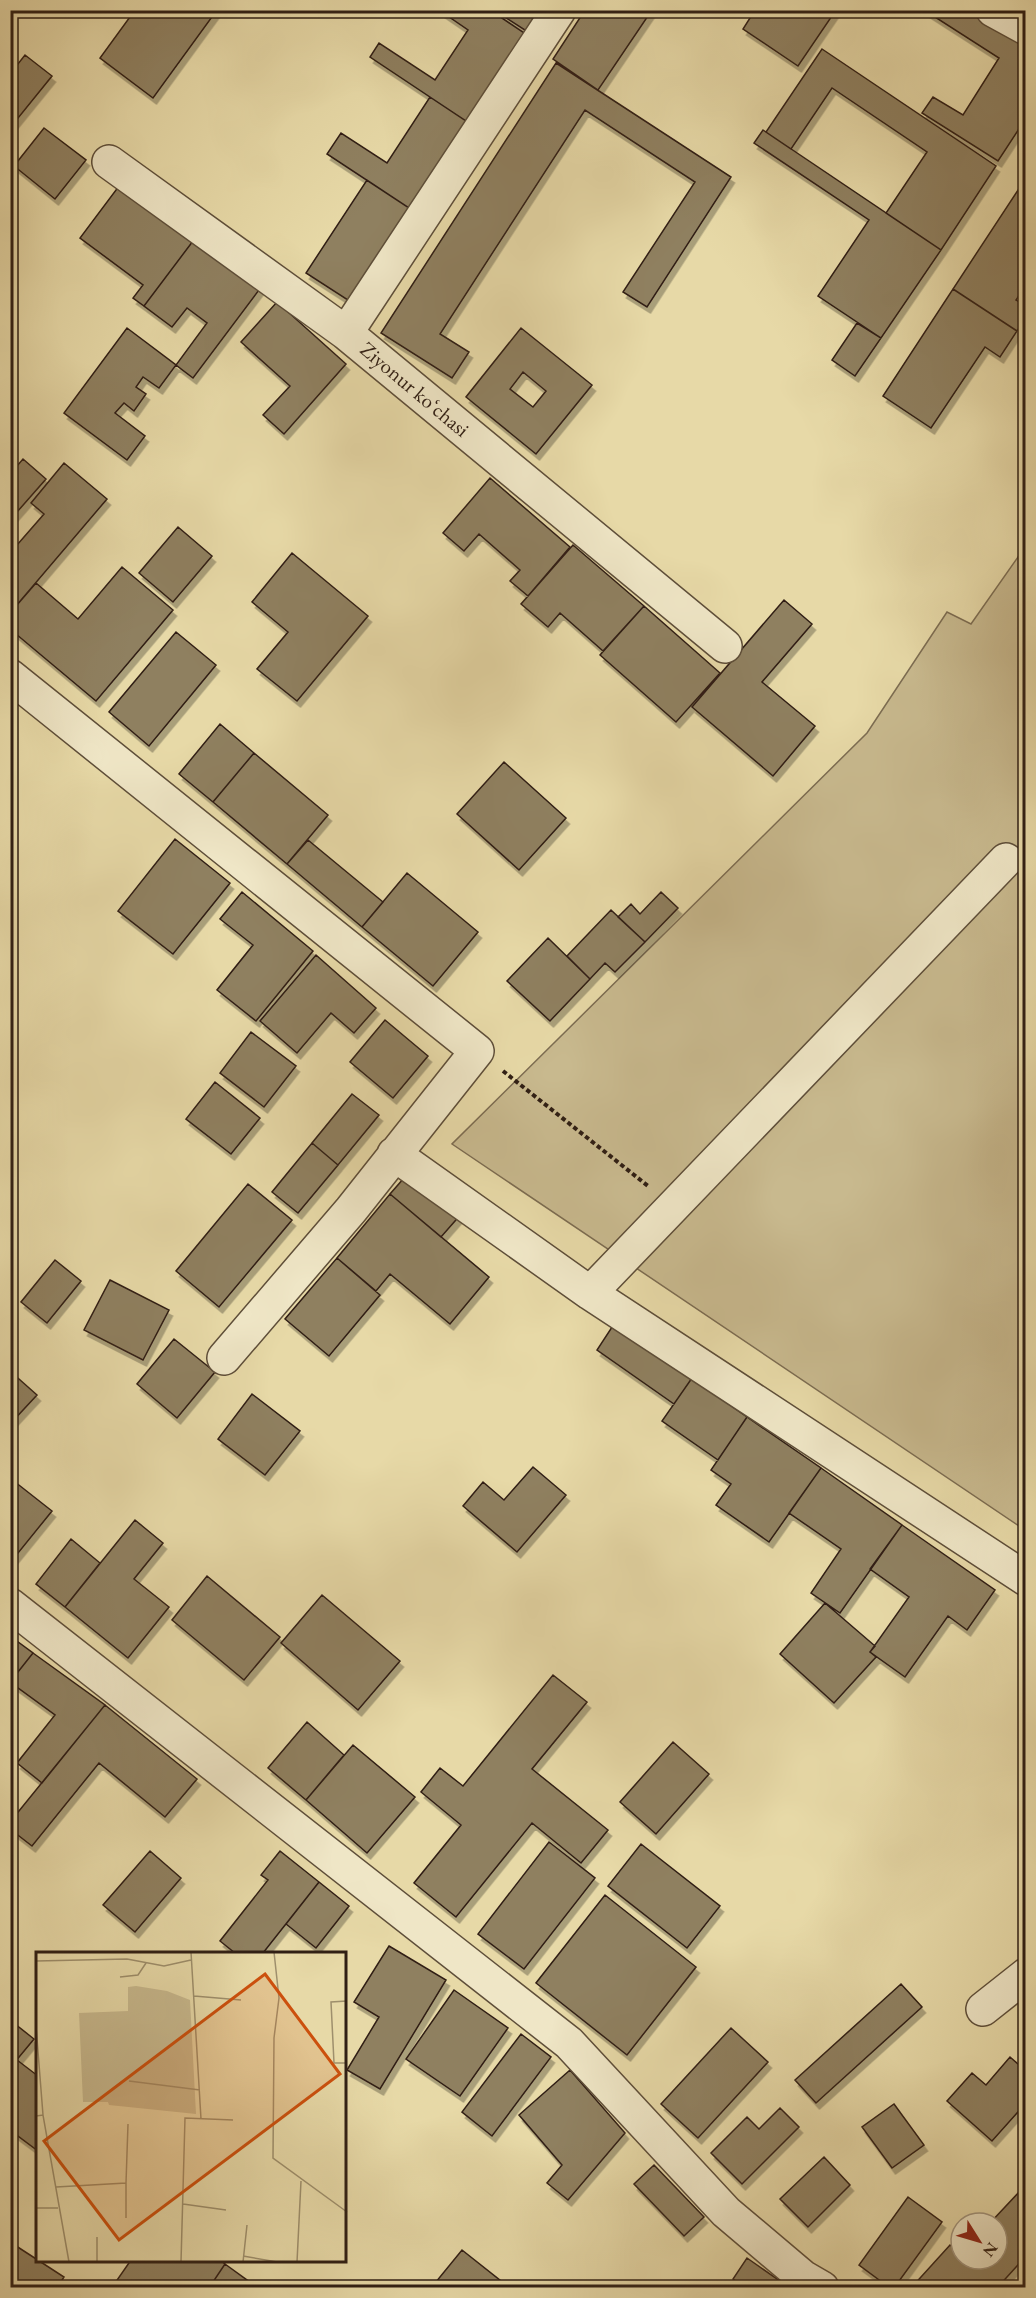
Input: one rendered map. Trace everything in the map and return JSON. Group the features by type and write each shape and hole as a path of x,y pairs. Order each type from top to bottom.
{"street":[{"name":"Ziyonur koʻchasi","path":"559,10 346,333 725,646"},
{"path":"993,10 1026,28"},
{"path":"109,162 346,333"},
{"path":"10,676 477,1051 393,1154 351,1210 224,1358"},
{"path":"590,1293 1006,860"},
{"path":"393,1154 590,1293 1026,1579"},
{"path":"10,1605 569,2043 726,2211 803,2277 822,2288"},
{"path":"983,2009 1026,1976"}],"path":[{"path":"477,1051 656,1192"}],"shaded area":[{"path":"1025,547 1025,1530 452,1144 867,733 947,612 971,624"}],"building":[{"path":"135,10 217,10 153,98 100,58"},
{"path":"439,10 490,10 530,37 472,125 370,57 379,43 435,80 468,30"},
{"path":"494,10 546,10 531,34"},
{"path":"585,10 652,10 598,90 553,59"},
{"path":"755,10 836,10 798,66 743,29"},
{"path":"924,10 972,10 1026,44 1026,118 998,161 922,113 933,97 963,115 999,58"},
{"path":"822,49 996,166 941,250 886,213 927,152 832,88 791,149 766,132"},
{"path":"25,55 52,76 10,128 10,74"},
{"path":"556,63 731,177 647,307 623,292 695,182 585,110 440,334 469,352 452,378 381,333"},
{"path":"430,97 472,125 415,212 327,154 341,133 387,163"},
{"path":"44,128 86,160 55,199 14,166"},
{"path":"763,130 941,250 881,338 818,296 869,220 754,143"},
{"path":"367,180 415,212 354,304 306,273"},
{"path":"1024,181 1026,285 1016,300 1026,306 1026,318 1017,331 953,289"},
{"path":"122,182 196,237 144,306 133,298 143,285 80,238"},
{"path":"196,237 262,286 193,378 176,365 207,323 187,308 172,327 144,306"},
{"path":"953,289 1017,331 1000,357 985,347 931,428 883,396"},
{"path":"277,302 346,364 284,434 263,415 290,386 241,342"},
{"path":"857,323 881,338 855,376 832,360"},
{"path":"127,328 176,365 159,388 143,377 136,387 146,394 134,411 124,403 115,413 145,436 127,460 64,413"},
{"path":"521,328 592,385 536,454 466,397","holes":["523,372 546,391 533,407 510,389"]},
{"path":"23,459 46,479 10,520 10,474"},
{"path":"64,463 107,499 10,613 10,553 44,514 31,503"},
{"path":"490,478 570,547 528,596 510,581 520,570 479,534 464,551 443,533"},
{"path":"178,527 212,556 173,602 139,573"},
{"path":"573,545 644,606 603,651 560,613 548,627 521,604"},
{"path":"292,553 368,616 297,701 257,669 288,632 252,602"},
{"path":"122,567 173,610 96,701 10,629 10,613 36,583 78,619"},
{"path":"784,600 812,624 762,682 815,726 773,776 692,707"},
{"path":"644,606 720,673 676,722 600,655"},
{"path":"176,632 216,665 149,746 109,712"},
{"path":"220,724 254,753 213,802 179,774"},
{"path":"254,753 328,815 287,864 213,802"},
{"path":"504,762 566,818 519,870 457,814"},
{"path":"175,839 230,883 173,954 118,911"},
{"path":"308,840 383,902 362,927 287,864"},
{"path":"407,873 478,932 433,986 362,927"},
{"path":"242,892 313,951 256,1021 217,990 253,945 220,919"},
{"path":"661,892 678,908 645,942 618,917 631,904 640,914"},
{"path":"611,910 645,942 615,972 605,963 590,979 567,956"},
{"path":"548,938 590,979 550,1021 507,981"},
{"path":"316,955 376,1008 354,1033 331,1013 297,1053 260,1021"},
{"path":"385,1020 428,1056 393,1098 350,1062"},
{"path":"251,1032 296,1066 264,1107 220,1073"},
{"path":"215,1082 260,1118 231,1154 186,1119"},
{"path":"352,1094 379,1115 338,1165 312,1143"},
{"path":"312,1143 338,1165 298,1213 272,1192"},
{"path":"411,1170 462,1213 441,1237 390,1194"},
{"path":"248,1184 292,1220 219,1307 176,1271"},
{"path":"390,1194 489,1277 450,1324 390,1274 376,1291 337,1258"},
{"path":"337,1258 380,1295 329,1356 285,1319"},
{"path":"55,1260 81,1281 47,1323 21,1302"},
{"path":"110,1280 169,1310 143,1360 84,1330"},
{"path":"614,1324 692,1378 674,1404 597,1350"},
{"path":"174,1339 215,1372 177,1418 137,1384"},
{"path":"10,1371 37,1395 10,1424"},
{"path":"692,1378 747,1417 718,1460 662,1421"},
{"path":"252,1394 300,1431 265,1475 218,1439"},
{"path":"747,1417 821,1468 769,1542 716,1505 731,1484 711,1470"},
{"path":"533,1467 566,1495 517,1552 463,1506 483,1482 504,1500"},
{"path":"821,1468 902,1525 840,1613 811,1593 841,1549 789,1513"},
{"path":"10,1478 52,1511 10,1563"},
{"path":"135,1520 163,1543 134,1579 169,1607 128,1658 65,1607"},
{"path":"902,1525 995,1590 967,1630 948,1616 905,1677 870,1652 909,1597 870,1569"},
{"path":"71,1539 100,1563 65,1607 36,1584"},
{"path":"207,1576 280,1637 244,1680 172,1620"},
{"path":"322,1595 400,1661 358,1710 281,1643"},
{"path":"825,1603 875,1646 870,1652 876,1657 834,1703 780,1654"},
{"path":"10,1636 33,1653 10,1682"},
{"path":"33,1653 105,1705 42,1783 17,1763 55,1715 10,1682"},
{"path":"553,1675 587,1702 532,1769 608,1830 581,1863 532,1823 456,1917 414,1883 461,1825 421,1792 440,1768 463,1786"},
{"path":"105,1705 197,1779 165,1817 99,1763 32,1846 10,1829 10,1822"},
{"path":"307,1722 344,1755 306,1800 268,1768"},
{"path":"673,1742 709,1774 656,1834 620,1802"},
{"path":"353,1745 415,1797 367,1853 306,1800"},
{"path":"549,1842 595,1878 524,1969 478,1934"},
{"path":"641,1844 720,1906 687,1948 608,1886"},
{"path":"150,1851 181,1878 135,1932 103,1905"},
{"path":"280,1851 319,1882 264,1952 234,1952 220,1941 268,1880 261,1875"},
{"path":"319,1882 349,1906 316,1948 286,1924"},
{"path":"605,1895 696,1967 627,2055 536,1983"},
{"path":"389,1946 446,1980 380,2089 347,2070 379,2017 354,2002"},
{"path":"901,1984 922,2007 816,2103 795,2080"},
{"path":"454,1990 508,2028 460,2096 406,2059"},
{"path":"10,2020 34,2039 10,2068"},
{"path":"731,2028 768,2062 698,2138 661,2104"},
{"path":"521,2034 551,2057 492,2136 462,2112"},
{"path":"1010,2057 1026,2071 1026,2103 992,2141 947,2101 972,2073 986,2085"},
{"path":"17,2060 36,2074 36,2150 10,2130 10,2068"},
{"path":"570,2070 625,2133 568,2200 547,2183 562,2165 519,2115"},
{"path":"894,2104 924,2145 892,2168 862,2127"},
{"path":"780,2108 799,2127 742,2184 711,2153 747,2117 759,2129"},
{"path":"824,2157 850,2185 808,2227 780,2199"},
{"path":"654,2165 704,2217 684,2236 634,2184"},
{"path":"1019,2192 1026,2198 1026,2256 997,2288 911,2288 949,2246 949,2271 1009,2271 1009,2211 1001,2211"},
{"path":"908,2197 942,2222 894,2288 890,2288 859,2265"},
{"path":"10,2242 36,2259 36,2262 41,2262 64,2277 57,2288 10,2288 15,2277 10,2274"},
{"path":"462,2250 501,2281 496,2288 431,2288"},
{"path":"747,2258 790,2288 746,2288 733,2279"},
{"path":"130,2262 222,2262 225,2264 209,2288 122,2288 115,2283"},
{"path":"225,2264 258,2288 209,2288"}]}
